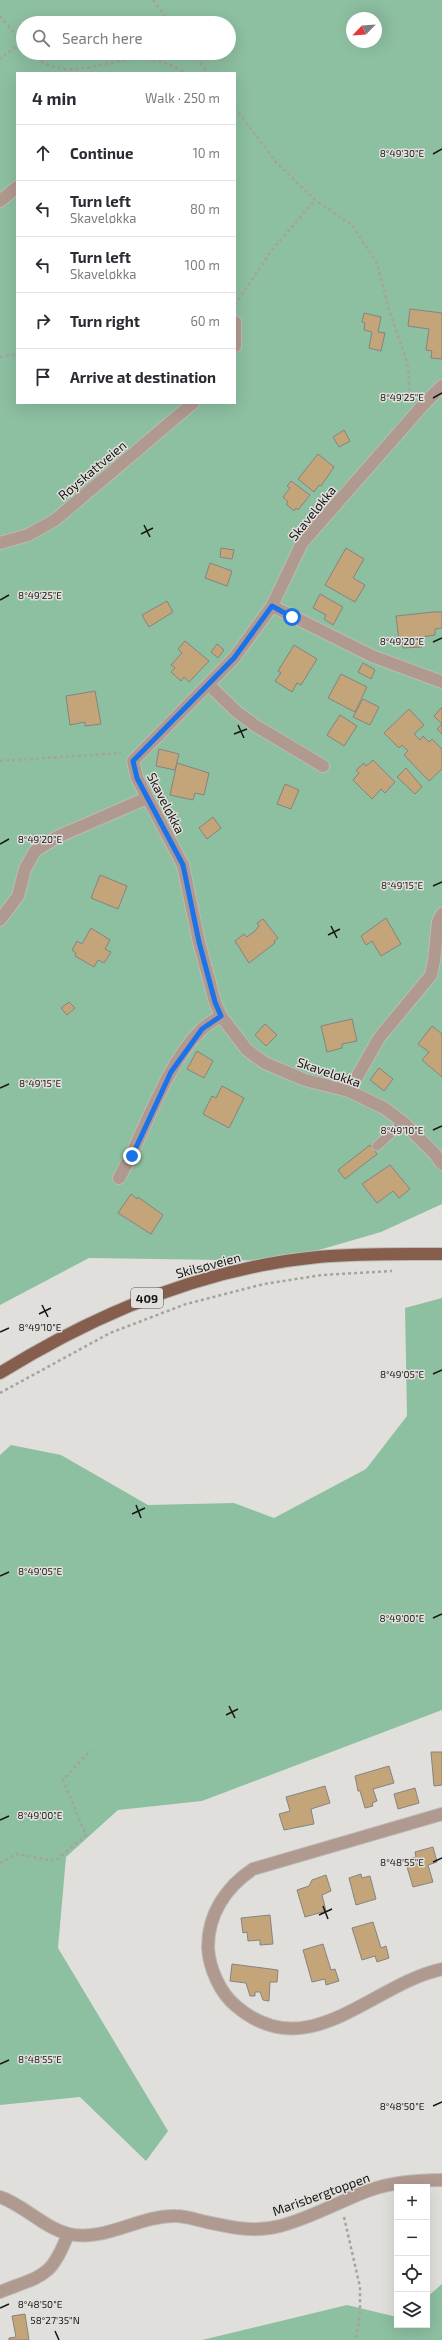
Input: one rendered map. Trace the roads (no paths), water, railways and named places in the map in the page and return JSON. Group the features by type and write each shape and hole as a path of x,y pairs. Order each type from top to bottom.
{"main road":[{"name":"Skilsøveien","path":"0,1373 57,1340 110,1313 157,1294 204,1279 245,1269 319,1257 374,1253 442,1254"}],"street":[{"path":"0,201 16,188"},
{"name":"Skaveløkka","path":"442,386 424,404 302,543 272,606 234,658 209,685 139,753 133,761 137,778 183,865 199,942 215,1002 221,1016 248,1050 265,1063 305,1080 349,1091 384,1108 438,1149 442,1164"},
{"name":"Røyskattveien","path":"0,543 28,535 55,520 191,404"},
{"path":"272,606 372,656 442,682"},
{"path":"209,685 237,712 256,726 323,766"},
{"path":"0,920 18,896 26,869 35,851 57,837 147,798"},
{"path":"349,1091 379,1038 430,975 434,961 438,922 442,914"},
{"path":"119,1178 132,1156 171,1072 202,1029 221,1016"},
{"path":"442,1814 253,1869 232,1885 219,1904 210,1926 208,1949 216,1978 234,2004 258,2022 280,2028 296,2029 320,2025 417,1976 442,1969"},
{"name":"Marisbergtoppen","path":"0,2197 11,2200 46,2223 68,2234 85,2235 108,2232 149,2219 177,2216 236,2229 264,2229 281,2226 371,2190 393,2184 442,2180"},
{"path":"0,2292 46,2273 60,2257 68,2234"}],"lane":[{"path":"377,1146 403,1122"}]}
